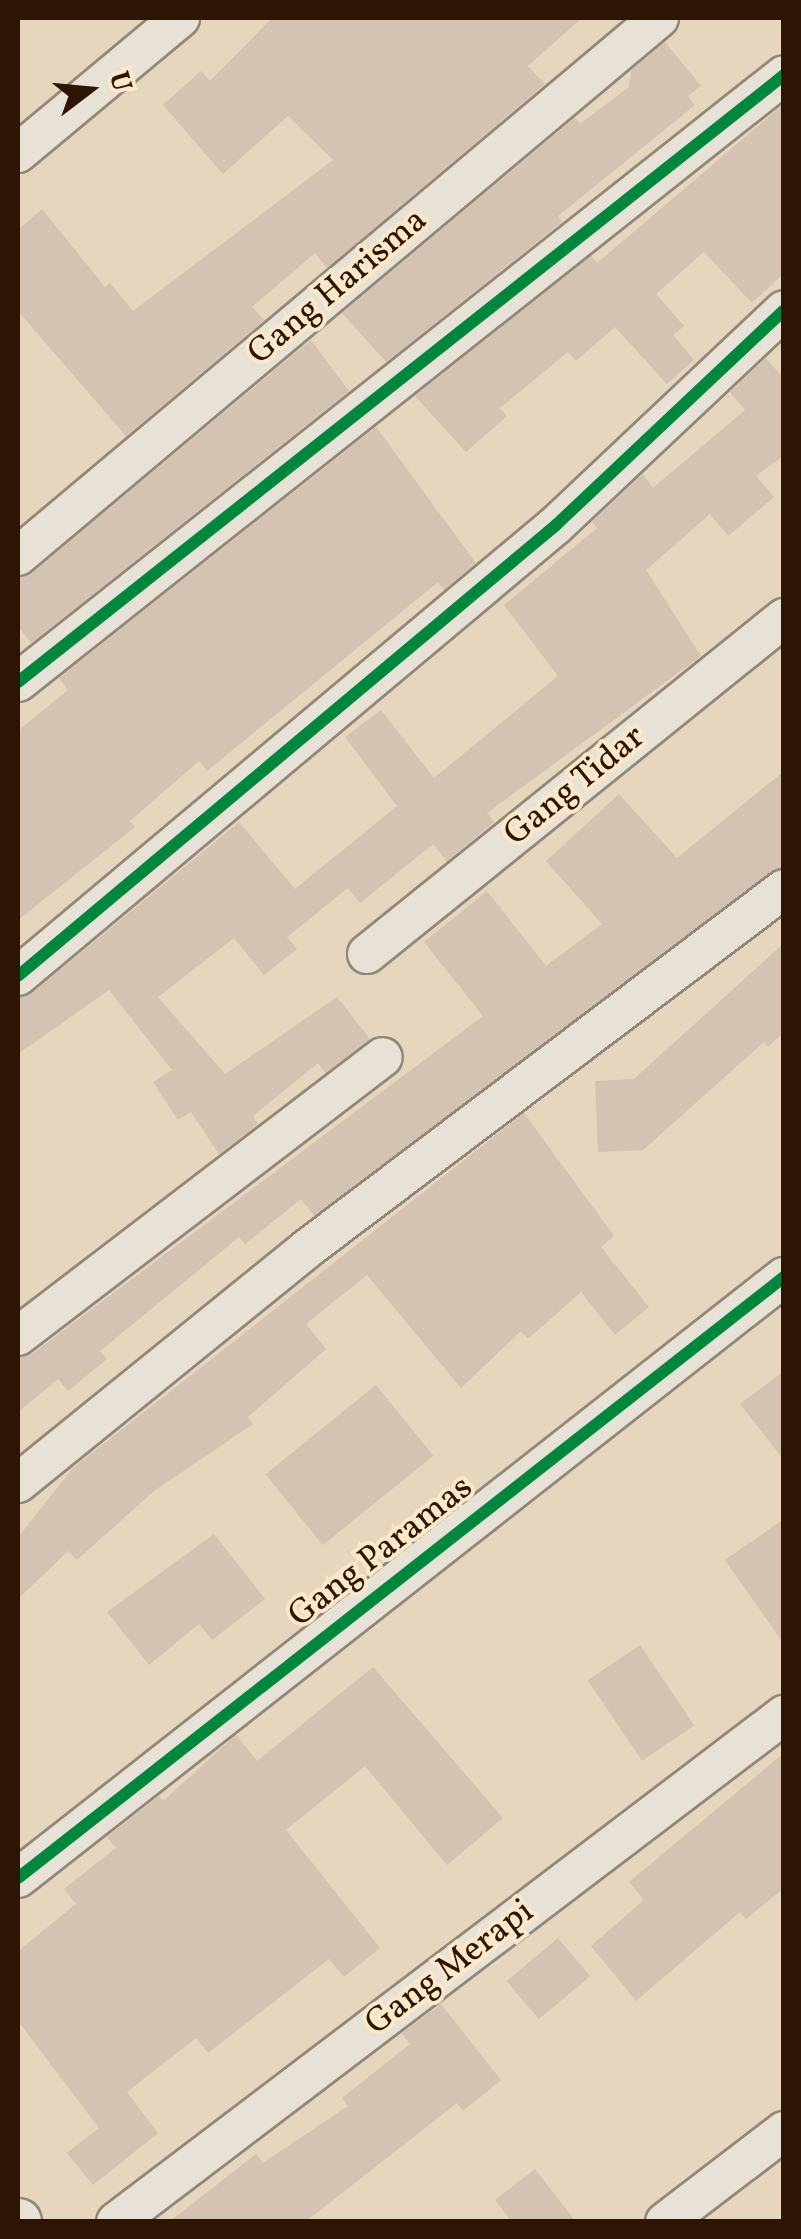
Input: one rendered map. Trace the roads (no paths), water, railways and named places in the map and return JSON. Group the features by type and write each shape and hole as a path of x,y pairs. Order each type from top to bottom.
{"street":[{"path":"18,154 180,18"},
{"name":"Gang Harisma","path":"18,556 660,18"},
{"path":"18,682 784,75"},
{"path":"18,976 556,526 784,310"},
{"name":"Gang Tidar","path":"368,954 784,618"},
{"path":"18,1483 308,1248 784,889"},
{"path":"18,1336 383,1057"},
{"name":"Gang Paramas","path":"18,1878 784,1276"},
{"name":"Gang Merapi","path":"116,2222 784,1715"},
{"path":"665,2222 784,2131"}]}
